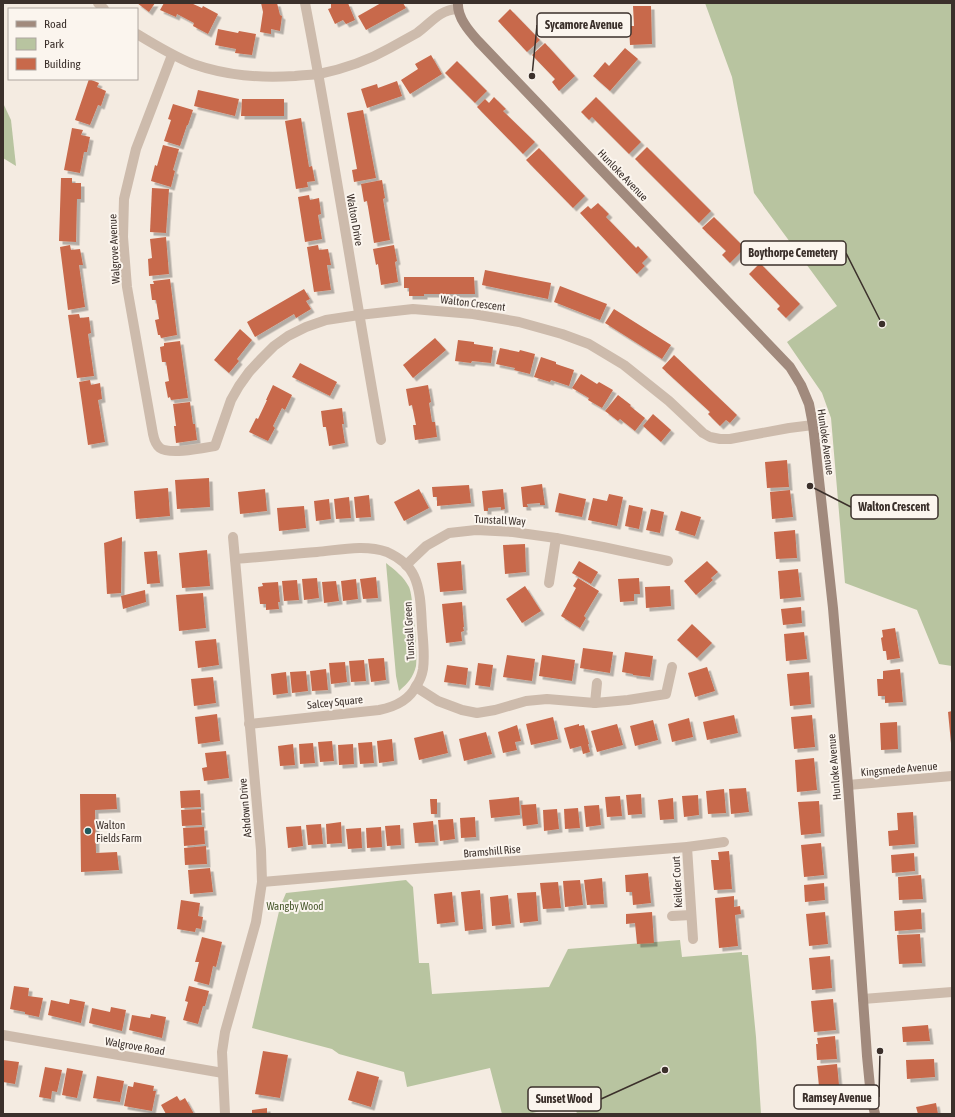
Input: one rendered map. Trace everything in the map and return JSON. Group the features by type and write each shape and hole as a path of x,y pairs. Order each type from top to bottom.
{"street":[{"name":"Walton Drive","path":"304,3 318,74 381,440"},
{"path":"138,35 172,55 194,64 218,71 244,76 273,77 318,74 348,66 381,53 416,33 436,16 458,6"},
{"name":"Hunloke Avenue","path":"458,6 466,27 478,41 790,367 801,385 809,404 813,425 833,608 848,785 871,1097 875,1114"},
{"name":"Walgrove Avenue","path":"159,448 152,434 127,287 123,237 124,199 136,149 172,55"},
{"name":"Walton Crescent","path":"159,448 168,451 180,451 215,446 231,400 239,386 249,372 274,346 288,336 306,327 326,320 413,309 473,314 519,322 562,334 589,344 624,364 669,401 703,433 710,437 730,439 813,425"},
{"name":"Tunstall Way","path":"406,565 426,546 449,533 476,530 513,532 556,538 668,561"},
{"name":"Ashdown Drive","path":"223,1073 222,1052 225,1032 256,922 262,882 261,850 233,537"},
{"path":"549,583 556,538"},
{"name":"Tunstall Green","path":"236,559 362,548 378,550 395,556 406,565 413,575 418,587 424,649 423,671 416,687"},
{"path":"416,687 438,701 462,710 477,713 495,710 526,701 548,699 595,702 628,700 666,694 672,667"},
{"path":"595,702 597,683"},
{"name":"Salcey Square","path":"250,724 389,708 408,698 416,687"},
{"name":"Kingsmede Avenue","path":"848,785 952,776"},
{"name":"Bramshill Rise","path":"262,882 687,847 724,842"},
{"name":"Keilder Court","path":"687,847 693,939"},
{"name":"Keilder Court","path":"672,916 691,915"},
{"path":"863,999 952,992"},
{"name":"Walgrove Road","path":"3,1035 223,1073"},
{"path":"223,1073 225,1114"}],"green space":[{"path":"705,3 952,3 952,666 939,664 917,610 845,583 831,418 822,393 787,342 837,306 754,193 732,77"},
{"path":"3,103 11,120 16,166 3,158"},
{"path":"386,563 407,583 411,592 414,613 416,666 410,680 399,691 396,676"},
{"name":"Wangby Wood","path":"406,880 413,887 419,963 429,963 432,994 549,987 568,949 680,940 682,957 742,952 742,955 748,955 756,1037 761,1114 577,1114 574,1102 529,1114 502,1114 490,1068 407,1087 404,1072 339,1054 332,1049 252,1028 280,907 286,893"}],"building":[{"path":"137,3 155,3 149,12"},
{"path":"164,3 191,3 202,8 203,6 218,14 208,34 193,26 194,23 177,14 176,17 160,10"},
{"path":"261,3 277,3 280,15 282,16 280,31 271,29 271,34 260,32 263,12"},
{"path":"331,3 348,3 355,20 346,24 343,20 335,24 328,9 331,8"},
{"path":"381,3 403,3 406,8 366,30 358,16"},
{"path":"633,6 651,6 652,44 630,45 629,26 634,26"},
{"path":"510,9 540,40 527,52 498,21"},
{"path":"218,29 238,33 239,31 256,34 252,55 235,53 236,49 215,45"},
{"path":"545,43 575,76 559,91 552,82 555,79 532,55"},
{"path":"625,48 638,59 610,91 593,76 605,62 609,66"},
{"path":"431,55 442,74 410,94 401,80 418,69 415,64"},
{"path":"457,61 487,91 475,103 445,73"},
{"path":"89,80 99,83 97,87 106,91 101,106 98,105 90,125 75,120"},
{"path":"397,81 402,96 367,108 361,89 377,84 378,88"},
{"path":"198,90 239,99 235,116 194,106"},
{"path":"494,97 506,109 503,111 535,142 523,154 477,107 485,99 489,103"},
{"path":"596,97 641,142 629,154 592,117 589,120 581,112"},
{"path":"242,99 284,99 284,116 241,116"},
{"path":"173,104 193,110 180,146 164,141 171,120 168,119"},
{"path":"363,110 376,178 354,182 352,170 357,169 347,113"},
{"path":"301,118 309,167 312,166 315,181 307,182 308,187 296,189 285,121"},
{"path":"72,128 83,130 81,135 90,137 87,152 84,152 80,173 64,170"},
{"path":"163,145 179,149 173,170 175,171 171,187 151,181 155,165 157,166"},
{"path":"647,147 711,211 699,223 635,159"},
{"path":"539,148 585,196 573,208 526,160"},
{"path":"61,178 72,178 72,183 81,183 81,199 77,199 76,242 59,241"},
{"path":"382,180 385,198 383,199 390,240 374,243 367,201 364,202 361,184"},
{"path":"152,188 169,189 166,233 150,232"},
{"path":"309,195 310,200 319,198 321,214 318,215 322,239 305,242 298,197"},
{"path":"598,203 609,214 606,217 636,248 638,246 648,257 642,263 645,266 637,274 580,213 588,206 591,209"},
{"path":"714,217 745,248 730,263 722,255 726,251 702,228"},
{"path":"166,237 169,274 149,276 148,259 152,258 150,239"},
{"path":"70,245 71,250 80,249 83,265 79,265 85,307 68,310 60,247"},
{"path":"318,245 319,250 328,249 331,265 327,265 331,290 314,292 307,247"},
{"path":"394,245 397,261 395,262 398,282 381,285 378,264 376,265 373,249"},
{"path":"760,263 800,304 786,318 777,309 780,306 749,274"},
{"path":"485,270 551,283 548,299 482,285"},
{"path":"404,277 474,277 475,294 424,294 424,296 409,296 409,288 404,288"},
{"path":"170,279 177,335 161,338 160,335 158,335 155,320 159,319 156,300 152,300 150,284 154,284 153,281"},
{"path":"560,286 607,304 600,320 554,302"},
{"path":"304,289 310,299 306,301 311,309 296,318 294,314 255,337 247,322"},
{"path":"614,309 671,345 662,359 605,323"},
{"path":"79,314 80,318 89,317 91,333 88,334 94,376 77,378 68,315"},
{"path":"240,329 252,340 237,359 239,361 229,373 214,360"},
{"path":"435,338 446,350 413,378 403,365"},
{"path":"458,340 493,347 491,363 455,361"},
{"path":"180,341 188,398 171,400 170,397 168,398 165,382 169,381 166,362 162,362 160,347 164,346 164,343"},
{"path":"500,348 519,352 520,350 535,354 530,374 514,370 515,368 496,364"},
{"path":"674,355 737,415 730,423 726,420 720,426 708,414 710,412 662,368"},
{"path":"541,357 574,370 569,386 551,380 550,382 534,377"},
{"path":"300,363 337,382 330,396 292,377"},
{"path":"581,374 597,384 599,382 613,390 602,408 572,388"},
{"path":"90,380 91,385 100,383 102,399 98,400 105,442 88,445 79,382"},
{"path":"273,385 292,395 285,410 282,408 273,426 275,428 268,441 249,432 256,418 258,419"},
{"path":"428,385 432,422 435,422 437,437 415,440 413,425 416,425 412,405 409,406 406,389"},
{"path":"618,395 645,418 635,431 620,419 618,421 605,411"},
{"path":"190,402 197,440 176,443 174,426 176,426 173,404"},
{"path":"342,408 344,424 342,424 345,443 329,446 326,427 323,427 321,411"},
{"path":"653,414 671,430 661,442 643,426"},
{"path":"787,460 789,487 767,488 765,462"},
{"path":"209,478 210,507 177,509 175,480"},
{"path":"542,484 545,505 540,505 540,503 527,504 528,507 523,507 521,487"},
{"path":"469,485 471,503 437,506 437,497 433,497 432,487"},
{"path":"168,488 170,516 136,519 134,491"},
{"path":"265,489 267,511 240,514 238,492"},
{"path":"419,489 429,508 404,521 394,502"},
{"path":"503,489 505,509 501,510 501,507 488,508 488,511 484,511 482,491"},
{"path":"790,490 793,517 772,519 770,492"},
{"path":"559,493 586,499 582,517 555,512"},
{"path":"609,494 623,497 617,526 588,520 593,498 607,501"},
{"path":"369,495 371,517 356,518 354,497"},
{"path":"349,497 351,518 336,519 334,499"},
{"path":"329,499 331,519 316,521 314,501"},
{"path":"629,505 643,508 639,529 625,526"},
{"path":"304,506 306,528 279,531 277,508"},
{"path":"651,509 664,512 660,533 646,530"},
{"path":"681,511 701,517 695,536 675,530"},
{"path":"795,530 797,558 776,559 774,532"},
{"path":"122,537 121,593 107,594 104,543"},
{"path":"525,544 526,572 505,574 503,545"},
{"path":"207,550 210,586 182,588 179,553"},
{"path":"157,551 160,583 147,584 144,552"},
{"path":"461,561 463,590 440,592 437,563"},
{"path":"579,561 598,572 591,584 572,573"},
{"path":"707,561 718,572 711,578 713,580 696,595 684,581"},
{"path":"798,569 801,597 780,599 778,571"},
{"path":"376,577 378,598 363,599 360,579"},
{"path":"317,578 319,598 304,600 302,579"},
{"path":"578,578 599,591 584,616 586,618 580,628 561,616 576,588 573,586"},
{"path":"639,578 640,594 634,594 634,601 620,602 618,579"},
{"path":"356,579 358,599 343,601 341,581"},
{"path":"297,580 299,600 284,601 282,581"},
{"path":"336,581 339,601 324,603 322,582"},
{"path":"278,582 280,602 278,602 279,609 266,610 266,604 260,604 258,587 263,586 262,583"},
{"path":"525,586 541,611 522,623 506,599"},
{"path":"670,586 671,606 646,608 645,587"},
{"path":"145,590 146,602 123,609 121,596"},
{"path":"203,593 206,628 179,631 176,595"},
{"path":"462,602 464,631 461,632 462,641 446,643 442,604"},
{"path":"801,607 802,623 783,625 781,609"},
{"path":"692,624 712,643 697,658 677,640"},
{"path":"895,628 900,658 887,660 886,651 883,651 881,638 883,637 882,630"},
{"path":"804,632 807,659 786,661 784,634"},
{"path":"216,639 219,665 198,668 195,641"},
{"path":"583,648 613,652 610,673 580,668"},
{"path":"625,652 653,656 650,677 622,672"},
{"path":"507,655 535,659 532,681 503,677"},
{"path":"542,655 575,660 572,681 539,676"},
{"path":"384,658 386,680 371,682 368,659"},
{"path":"364,660 366,681 351,682 349,661"},
{"path":"345,662 347,682 331,684 329,663"},
{"path":"478,663 493,665 490,687 475,685"},
{"path":"447,665 468,668 466,685 444,682"},
{"path":"707,667 715,691 695,697 688,673"},
{"path":"326,669 328,690 312,691 310,671"},
{"path":"900,669 903,702 885,703 885,696 878,696 877,679 883,679 883,671"},
{"path":"306,671 308,691 292,693 290,672"},
{"path":"286,672 288,693 273,695 271,674"},
{"path":"809,672 811,704 790,706 787,674"},
{"path":"213,677 216,703 194,706 191,679"},
{"path":"952,711 952,743 951,743 948,712"},
{"path":"217,714 220,741 198,744 195,717"},
{"path":"734,715 738,733 707,740 703,722"},
{"path":"812,715 815,747 794,749 791,717"},
{"path":"553,717 558,739 531,745 526,724"},
{"path":"689,718 693,737 672,742 668,724"},
{"path":"653,720 658,740 635,746 630,726"},
{"path":"897,722 898,749 881,750 880,723"},
{"path":"579,724 579,726 584,725 589,744 590,752 583,754 581,746 570,749 564,728"},
{"path":"617,724 623,745 597,752 591,731"},
{"path":"517,725 521,741 515,742 517,750 503,753 498,732"},
{"path":"443,731 448,753 419,760 414,738"},
{"path":"486,732 492,754 464,761 459,739"},
{"path":"392,739 394,761 379,763 377,741"},
{"path":"332,741 334,761 320,762 318,742"},
{"path":"372,742 374,763 360,764 358,743"},
{"path":"313,743 315,763 300,764 299,744"},
{"path":"293,744 295,765 280,766 278,746"},
{"path":"353,744 354,764 339,765 338,745"},
{"path":"226,751 229,778 204,781 202,768 207,767 205,753"},
{"path":"814,758 817,790 797,792 795,760"},
{"path":"746,788 749,812 731,814 729,789"},
{"path":"724,789 726,813 708,814 706,791"},
{"path":"200,790 201,807 181,808 180,791"},
{"name":"Walton Fields Farm","path":"80,794 116,794 117,809 95,810 96,853 117,852 119,870 81,872"},
{"path":"641,794 642,814 628,815 626,795"},
{"path":"698,795 699,815 684,817 682,796"},
{"path":"620,796 622,816 607,817 605,797"},
{"path":"519,797 520,815 491,818 489,800"},
{"path":"673,798 674,819 660,820 658,800"},
{"path":"430,799 437,799 437,814 431,814"},
{"path":"819,801 821,833 801,835 798,802"},
{"path":"536,804 538,824 523,826 521,805"},
{"path":"599,805 601,825 586,827 584,806"},
{"path":"578,808 580,828 565,829 564,809"},
{"path":"201,809 202,825 182,826 181,810"},
{"path":"557,809 559,829 544,831 543,810"},
{"path":"913,812 915,844 889,846 888,831 898,830 897,813"},
{"path":"475,817 476,837 461,838 460,818"},
{"path":"453,819 455,839 440,841 438,820"},
{"path":"433,821 435,842 415,843 413,823"},
{"path":"341,822 342,843 327,844 326,824"},
{"path":"321,824 323,844 308,845 306,825"},
{"path":"400,825 401,845 387,846 385,826"},
{"path":"301,826 303,846 288,848 286,827"},
{"path":"204,827 205,844 184,846 183,828"},
{"path":"381,827 382,847 367,848 366,828"},
{"path":"361,828 362,848 348,849 346,829"},
{"path":"821,843 824,875 804,877 801,845"},
{"path":"206,846 207,864 185,865 184,848"},
{"path":"729,851 732,889 714,890 711,860 719,860 718,852"},
{"path":"914,853 915,871 892,873 891,855"},
{"path":"210,868 213,892 190,894 188,870"},
{"path":"648,873 651,903 633,905 632,892 626,892 625,875"},
{"path":"921,875 923,899 899,900 898,877"},
{"path":"602,878 604,904 587,905 584,880"},
{"path":"580,880 583,905 565,907 563,881"},
{"path":"558,882 561,908 543,909 540,883"},
{"path":"824,883 825,900 805,902 804,885"},
{"path":"480,890 483,929 465,931 461,892"},
{"path":"452,892 455,922 437,924 434,894"},
{"path":"536,892 538,921 520,923 517,893"},
{"path":"508,895 511,924 492,926 490,897"},
{"path":"734,896 734,907 740,906 741,914 735,915 738,946 719,948 715,898"},
{"path":"181,900 200,903 198,916 203,917 201,929 196,928 195,932 177,929"},
{"path":"921,909 922,929 895,931 894,911"},
{"path":"652,912 654,943 637,944 635,923 626,924 626,914"},
{"path":"825,912 828,944 809,946 806,914"},
{"path":"920,934 922,963 899,964 897,935"},
{"path":"202,937 222,942 216,967 213,966 209,985 194,981 199,962 195,962"},
{"path":"830,956 832,988 812,990 809,958"},
{"path":"14,986 29,988 28,996 43,998 39,1017 10,1009"},
{"path":"189,986 209,991 198,1024 183,1020 188,1002 185,1001"},
{"path":"70,999 85,1002 81,1023 48,1015 51,1000 69,1004"},
{"path":"833,999 836,1030 814,1032 811,1001"},
{"path":"111,1007 126,1010 122,1031 89,1023 92,1008 110,1012"},
{"path":"151,1014 166,1017 162,1038 129,1030 132,1015 150,1018"},
{"path":"928,1025 930,1041 903,1042 902,1027"},
{"path":"835,1036 837,1059 817,1060 817,1038"},
{"path":"263,1051 288,1055 280,1098 255,1094"},
{"path":"934,1059 935,1077 907,1079 906,1060"},
{"path":"3,1060 19,1062 15,1084 3,1082"},
{"path":"837,1064 840,1096 820,1097 817,1066"},
{"path":"45,1067 62,1070 57,1092 52,1091 51,1099 39,1097"},
{"path":"67,1068 83,1071 77,1098 62,1095"},
{"path":"357,1071 379,1077 371,1107 348,1100"},
{"path":"97,1076 124,1081 120,1102 93,1098"},
{"path":"134,1082 154,1086 153,1091 156,1091 152,1111 124,1106 128,1086 133,1087"},
{"path":"177,1096 180,1101 185,1098 194,1114 166,1114 161,1105"},
{"path":"936,1103 938,1114 918,1114 916,1107"},
{"path":"267,1108 267,1114 252,1114 252,1110"}],"place":[{"name":"Sycamore Avenue","path":"532,76"},
{"name":"Boythorpe Cemetery","path":"882,324"},
{"name":"Walton Crescent","path":"810,486"},
{"name":"Walton Fields Farm","path":"88,831"},
{"name":"Ramsey Avenue","path":"880,1051"},
{"name":"Sunset Wood","path":"665,1070"}]}
